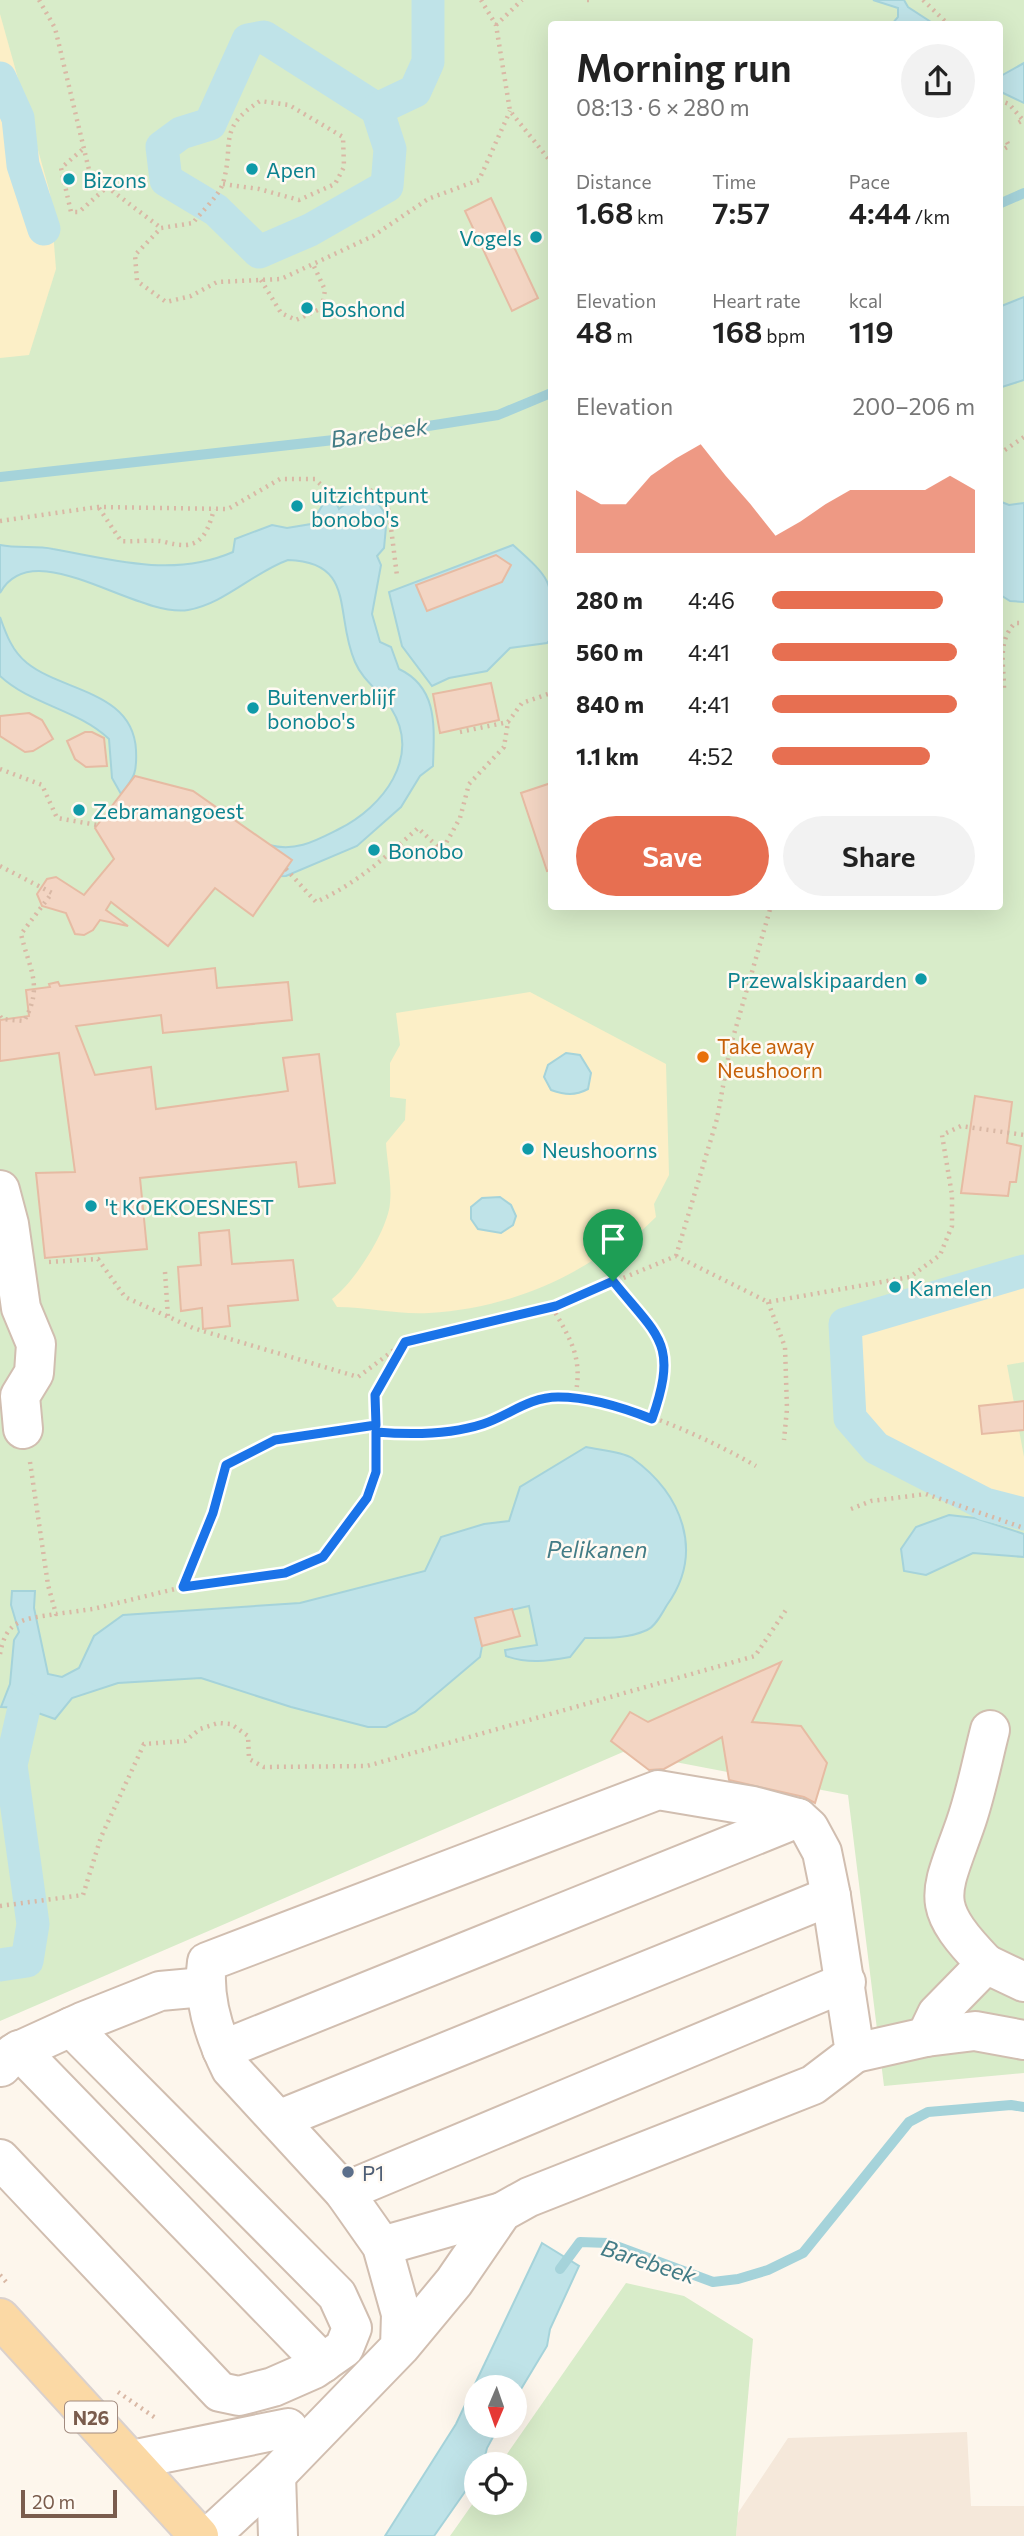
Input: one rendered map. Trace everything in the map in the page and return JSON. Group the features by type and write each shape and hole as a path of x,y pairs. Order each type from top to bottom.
{"main road":[{"name":"N26","path":"5,2302 131,2460 198,2531"}],"lane":[{"path":"0,1190 20,1308 36,1344 34,1373 20,1396 23,1429"},
{"path":"990,1730 966,1822 948,1866 943,1889 947,1913 955,1929 986,1964 1024,1982"},
{"path":"400,2347 401,2314 382,2246 344,2192 231,2069 222,2050 204,1987 207,1962 658,1790 752,1806 798,1818 808,1828 822,1852 846,1982 855,2053"},
{"path":"222,2050 798,1818"},
{"path":"278,2120 831,1896"},
{"path":"926,2037 937,2014 986,1964"},
{"path":"344,2192 846,1982"},
{"path":"204,1987 160,1991 71,2027 9,2059 323,2363"},
{"path":"0,2159 220,2392 239,2396 273,2387 323,2363 344,2348 352,2328 337,2295 71,2027"},
{"path":"382,2246 502,2212 529,2197 813,2085 855,2053 926,2037 975,2031 1024,2040"},
{"path":"198,2531 276,2475 400,2347 454,2282 502,2212"},
{"path":"198,2531 288,2428 400,2347"},
{"path":"131,2460 288,2428"},
{"path":"276,2475 278,2536"}],"path":[{"path":"40,0 55,28 76,103 82,149 90,174 160,228"},
{"path":"496,24 522,0"},
{"path":"587,0 593,0"},
{"path":"923,0 945,21"},
{"path":"482,1 496,24 510,111 548,158"},
{"path":"223,184 260,189 299,200 335,184 344,166 343,137 289,105 260,101 244,111 227,140 223,184 192,223 160,228 135,255 137,281 166,302 191,296 217,282 281,279 312,262 373,236 428,199 479,180 510,111"},
{"path":"1003,102 1009,104 1023,120 1018,123"},
{"path":"1003,150 1009,146 1006,140"},
{"path":"82,149 61,168 71,212 79,212 107,187"},
{"path":"261,279 281,313 296,320 322,308 325,290 312,262"},
{"path":"1003,451 1024,438"},
{"path":"0,521 99,507 228,509 280,479 315,478 327,492 341,496 369,489 388,505 397,576"},
{"path":"99,507 121,541 164,541 184,546 198,542 208,531 214,509"},
{"path":"1003,646 1005,633 1015,622 1024,623"},
{"path":"1003,670 1003,690"},
{"path":"286,869 316,902 336,893 378,864 418,828 439,848 446,845 460,818 469,784 504,747 508,722 522,703 548,694"},
{"path":"460,732 508,722"},
{"path":"0,769 42,785 57,818 97,825"},
{"path":"0,866 52,893 21,934 28,962 36,976 32,1006 23,1021 2,1019 0,1016"},
{"path":"676,1256 717,1119 730,1048 770,910"},
{"path":"14,1265 98,1258 125,1297 192,1328 358,1377 405,1342 552,1307 676,1256 768,1302 910,1277 940,1255 952,1226 952,1195 942,1135 961,1126 1024,1135"},
{"path":"165,1272 168,1317"},
{"path":"613,1281 662,1342 664,1377 652,1419"},
{"path":"768,1302 785,1347 787,1409 784,1440"},
{"path":"552,1307 578,1356 579,1378 575,1398"},
{"path":"0,1654 4,1634 14,1623 93,1609 183,1587 285,1573 323,1557 367,1498 376,1472 375,1395 405,1342"},
{"path":"376,1432 446,1432 485,1423 516,1406 556,1397 575,1398 593,1400 652,1419 712,1442 756,1466"},
{"path":"183,1587 213,1513 226,1465 275,1440 376,1425"},
{"path":"23,1429 32,1467 48,1585 56,1614"},
{"path":"852,1509 871,1501 926,1494 1024,1528"},
{"path":"0,1906 83,1895 101,1837 144,1744 185,1741 200,1729 218,1723 231,1724 248,1736 249,1759 264,1767 367,1766 755,1656 788,1607"},
{"path":"0,2275 5,2302"},
{"path":"111,2388 167,2426 192,2449"}],"shaded area":[{"path":"967,2432 971,2506 1024,2506 1024,2536 736,2536 738,2513 788,2438"}],"green space":[{"path":"0,0 1024,0 1024,2073 884,2086 848,1795 623,1752 0,2021"},
{"path":"626,2283 684,2296 753,2339 736,2536 450,2536 465,2515 527,2515 527,2452 508,2452 518,2438 527,2438 527,2425"}],"sand":[{"name":"Bizons","path":"0,14 50,193 56,269 29,355 0,358"},
{"name":"Neushoorns","path":"530,992 666,1064 669,1175 654,1204 656,1217 634,1238 626,1236 582,1267 558,1280 508,1299 482,1306 429,1313 337,1307 332,1299 359,1269 377,1241 388,1214 390,1188 386,1143 405,1120 406,1099 390,1097 390,1063 400,1045 396,1013"},
{"name":"Kamelen","path":"1024,1279 1024,1362 1007,1365 1024,1457 1024,1502 961,1480 912,1456 873,1430 861,1411 858,1330"}],"water":[{"path":"873,0 904,0 908,7 929,21 895,21 898,17 898,8"},
{"path":"1024,63 1024,103 1003,93 1003,75"},
{"path":"1024,297 1024,380 1003,387 1003,305"},
{"path":"328,496 334,498 339,509 355,499 374,498 387,516 384,548 377,556 381,565 372,614 380,642 391,647 399,669 412,677 428,698 434,737 433,766 420,776 401,807 357,846 286,876 249,877 269,845 288,847 305,844 330,833 370,808 393,779 400,762 402,744 399,726 391,708 362,675 355,662 340,594 334,581 325,570 310,563 288,560 214,601 188,610 166,609 60,574 36,571 15,577 0,593 0,545 47,548 122,562 188,564 233,552 235,539 272,525 287,528 311,524"},
{"path":"1003,503 1009,505 1024,503 1024,602 1010,601 1003,597"},
{"path":"513,545 538,568 548,585 548,642 510,648 487,671 449,678 432,686 402,646 389,592"},
{"path":"0,617 13,648 27,663 42,673 94,695 123,716 132,731 136,758 134,774 121,794 112,778 109,739 83,721 12,686 0,676"},
{"path":"566,1053 580,1055 591,1073 588,1089 570,1094 551,1090 544,1077 548,1065"},
{"path":"500,1197 511,1205 516,1216 513,1225 501,1233 478,1229 471,1219 471,1207 482,1198"},
{"name":"Pelikanen","path":"586,1447 616,1452 632,1458 664,1489 675,1506 682,1525 686,1545 685,1565 678,1585 658,1619 647,1630 609,1638 585,1638 570,1657 530,1661 506,1656 505,1650 537,1645 529,1606 476,1618 482,1646 480,1657 415,1712 386,1727 368,1727 291,1707 201,1678 118,1683 72,1698 55,1719 24,1708 1,1707 10,1684 14,1640 19,1632 11,1605 12,1591 35,1591 34,1608 48,1674 62,1677 79,1668 94,1636 123,1615 300,1603 425,1571 441,1537 484,1524 509,1521 520,1487"},
{"path":"949,1515 975,1518 1024,1534 1024,1557 973,1553 926,1575 904,1571 901,1549 916,1527"},
{"path":"542,2243 579,2266 550,2329 547,2346 527,2379 527,2375 479,2375"},
{"path":"464,2407 464,2438 492,2438 486,2452 464,2452 464,2493 434,2536 385,2536"}],"building":[{"path":"491,198 538,298 512,311 465,211"},
{"path":"496,555 511,565 502,582 427,611 416,585"},
{"path":"491,683 499,720 440,733 433,694"},
{"path":"29,713 42,720 53,739 33,751 25,752 0,736 0,716"},
{"path":"85,732 92,732 104,738 107,766 86,767 75,759 67,741"},
{"path":"135,776 193,791 292,860 253,916 215,888 168,946 111,902 106,910 128,926 100,920 93,930 84,935 75,934 66,913 42,906 37,894 47,879 56,877 84,895 114,859 95,828"},
{"path":"548,784 548,871 547,871 521,793"},
{"path":"215,968 217,988 288,982 292,1020 163,1033 161,1015 76,1026 95,1075 151,1067 156,1109 288,1091 283,1058 319,1054 335,1183 299,1187 296,1162 140,1178 147,1249 45,1258 36,1173 75,1172 59,1053 0,1061 0,1020 29,1016 26,990 50,987 49,984 58,982 60,986"},
{"path":"975,1096 1012,1102 1007,1143 1021,1146 1016,1182 1010,1182 1008,1196 961,1193"},
{"path":"229,1230 232,1264 293,1260 298,1300 228,1306 230,1326 203,1329 202,1308 181,1311 178,1267 201,1265 199,1233"},
{"path":"1024,1401 1024,1430 982,1434 979,1406"},
{"path":"512,1609 520,1636 482,1646 475,1618"},
{"path":"781,1662 752,1722 801,1726 827,1763 815,1803 804,1797 729,1780 722,1737 664,1769 649,1770 611,1741 630,1712 648,1722"}],"waterway":[{"path":"377,109 415,91 428,62 428,0"},
{"path":"264,37 377,109 390,149 387,186 310,230 259,252 216,210 166,180 162,147 181,133 210,124 248,40 264,37"},
{"path":"0,78 18,118 23,165 44,229"},
{"path":"1003,202 1024,193"},
{"name":"Barebeek","path":"0,477 352,438 498,415 548,394"},
{"path":"1024,1271 845,1324 850,1418 876,1448 985,1504 1024,1514"},
{"path":"0,1965 27,1961 33,1924 11,1765 24,1708"},
{"name":"Barebeek","path":"560,2269 580,2242 608,2243 713,2282 738,2279 768,2270 803,2253 909,2122 928,2112 1011,2105 1024,2107"}],"place":[{"name":"Apen","path":"252,169"},
{"name":"Bizons","path":"69,179"},
{"name":"Vogels","path":"536,237"},
{"name":"Boshond","path":"307,308"},
{"name":"uitzichtpunt bonobo's","path":"297,506"},
{"name":"Buitenverblijf bonobo's","path":"253,708"},
{"name":"Zebramangoest","path":"79,810"},
{"name":"Bonobo","path":"374,850"},
{"name":"Przewalskipaarden","path":"921,979"},
{"name":"Take away Neushoorn","path":"703,1057"},
{"name":"Neushoorns","path":"528,1149"},
{"name":"'t KOEKOESNEST","path":"91,1206"},
{"name":"Kamelen","path":"895,1287"},
{"name":"P1","path":"348,2172"}],"route":[{"path":"613,1281 653,1327 662,1342 664,1377 652,1419 593,1400 556,1397 516,1406 485,1423 446,1432 376,1432 376,1472 367,1498 323,1557 285,1573 183,1587 213,1513 226,1465 275,1440 376,1425 375,1395 405,1342 556,1306 613,1281"}]}
